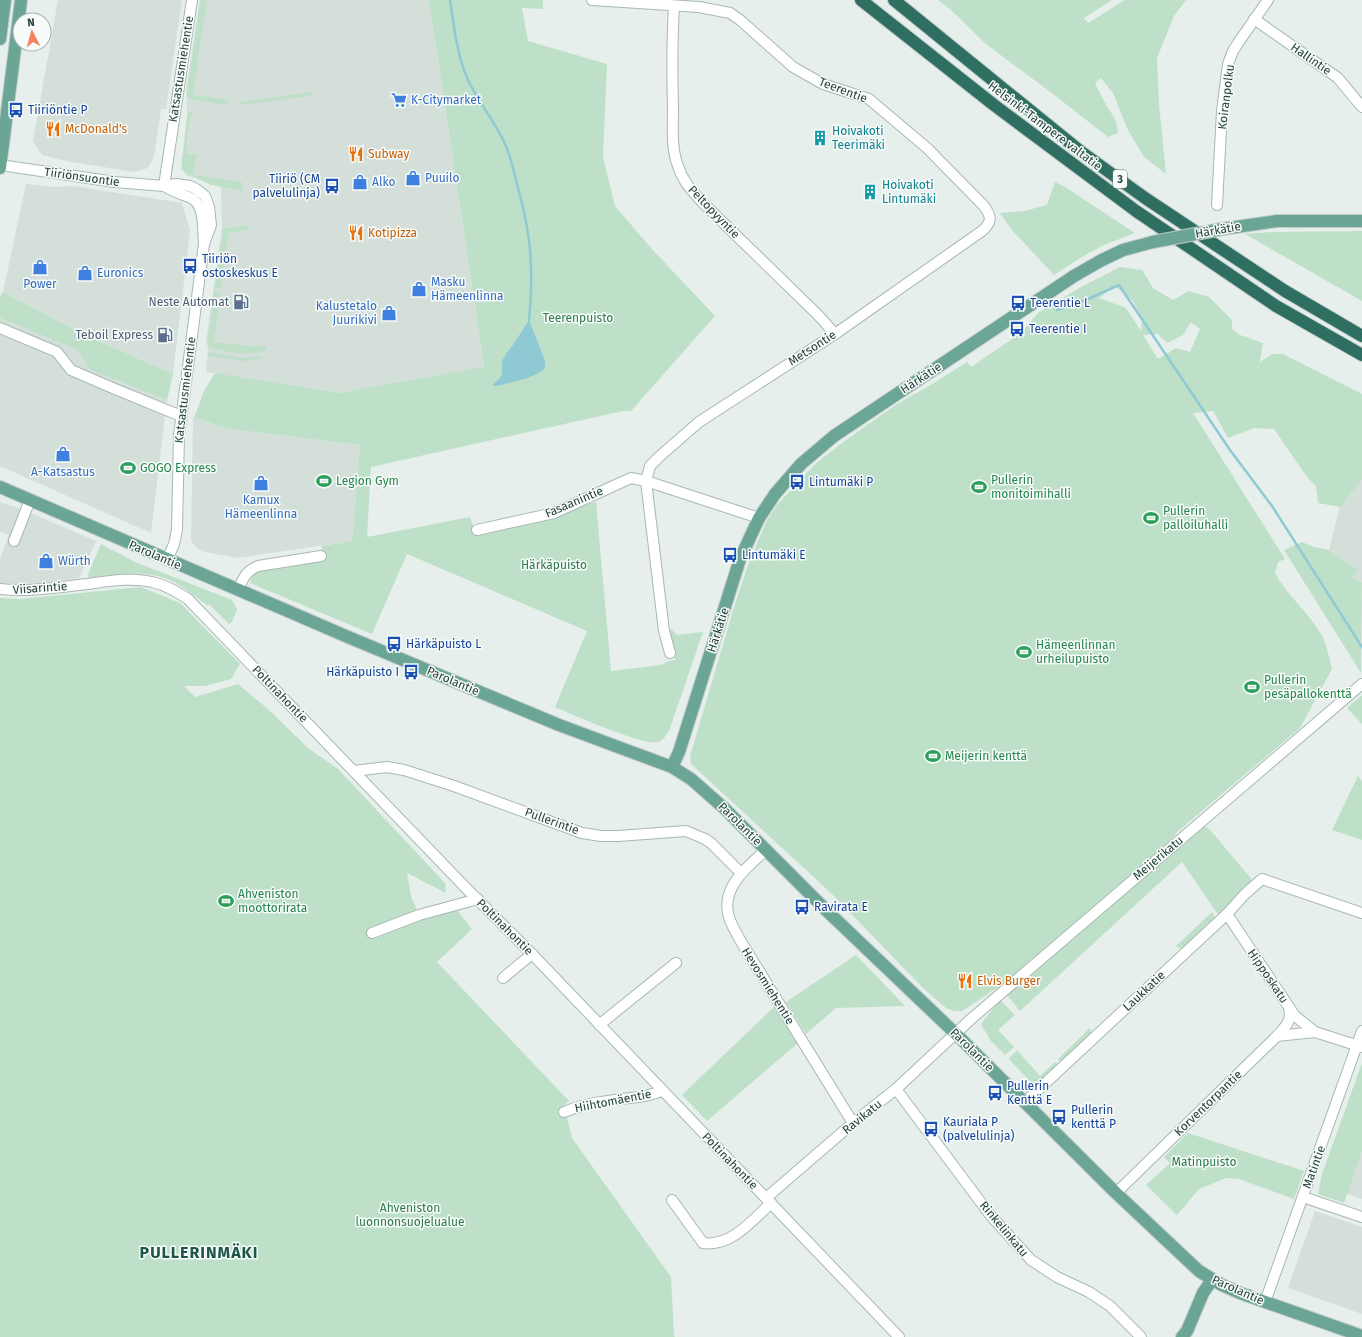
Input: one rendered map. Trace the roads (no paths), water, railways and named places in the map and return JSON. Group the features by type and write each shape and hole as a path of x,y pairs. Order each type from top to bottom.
{"highway":[{"name":"Helsinki-Tampere valtatie","path":"860,0 994,106 1136,211 1276,306 1362,355"},
{"name":"Helsinki-Tampere valtatie","path":"894,0 1080,151 1121,181 1285,291 1362,336"}],"main road":[{"path":"0,39 5,0"},
{"path":"0,166 21,0"},
{"name":"Härkätie","path":"672,767 679,752 740,559 759,518 775,494 801,464 834,436 1074,276 1123,250 1153,242 1222,229 1277,221 1362,221"},
{"name":"Parolantie","path":"0,487 167,560 559,725 672,767 691,779 724,808 956,1034 1116,1193 1199,1271 1212,1280 1234,1290 1362,1336"},
{"path":"1182,1337 1187,1331 1203,1293 1212,1280"}],"street":[{"name":"Katsastusmiehentie","path":"167,560 174,544 176,530 179,436 204,244 203,218 200,208 196,202 190,197 173,192 164,186 192,0"},
{"name":"Teerentie","path":"592,0 699,7 730,13 793,67 823,84 869,99 927,148 984,206 990,218 989,224"},
{"name":"Koiranpolku","path":"1217,205 1222,111 1228,64 1233,51 1268,0"},
{"name":"Peltopyyntie","path":"674,6 672,46 673,135 677,165 682,178 704,204 818,315 835,334"},
{"name":"Hallintie","path":"1254,19 1338,78 1362,106"},
{"name":"Tiiriönsuontie","path":"0,166 115,182 164,186"},
{"name":"Metsontie","path":"670,653 664,631 646,481 650,466 699,422 835,334 982,232 989,224"},
{"path":"0,328 57,352 71,370 181,416"},
{"name":"Fasaanintie","path":"477,530 554,513 630,478 646,481"},
{"path":"646,481 759,518"},
{"path":"14,541 30,500"},
{"path":"238,590 245,574 250,569 258,566 321,556"},
{"name":"Poltinahontie","path":"80,584 112,580 152,581 175,591 188,599 532,954 897,1336"},
{"name":"Viisarintie","path":"0,589 16,591 39,590 80,584"},
{"name":"Meijerikatu","path":"956,1034 1005,989 1362,684"},
{"name":"Pullerintie","path":"354,771 387,767 404,770 454,786 582,833 601,836 633,836 686,831 706,839 741,873"},
{"name":"Hevosmiehentie","path":"766,850 741,873 729,896 727,906 729,917 743,945 853,1123"},
{"name":"Laukkatie","path":"1025,1102 1227,914 1245,894 1262,879 1362,913"},
{"path":"372,933 419,915 478,899"},
{"name":"Hipposkatu","path":"1227,914 1294,1016 1316,1032"},
{"path":"503,978 532,954"},
{"path":"599,1025 676,963"},
{"name":"Korventorpantie","path":"1116,1193 1278,1036 1291,1016 1289,1008"},
{"name":"Matintie","path":"1265,1302 1359,1046 1362,1031"},
{"path":"1278,1036 1316,1032 1359,1046"},
{"name":"Ravikatu","path":"672,1200 703,1242 711,1244 733,1236 744,1228 768,1200 853,1123 896,1090 956,1034"},
{"name":"Rinkelinkatu","path":"896,1090 991,1216 1030,1260 1057,1277 1089,1292 1110,1306 1141,1337"},
{"name":"Hiihtomäentie","path":"564,1112 572,1108 604,1100 641,1096 663,1091"},
{"path":"1303,1196 1362,1217"}],"water":[{"path":"529,320 545,361 545,368 541,372 529,377 496,386 492,385 500,378 502,374 502,361"}],"waterway":[{"path":"450,0 456,41 464,71 472,88 506,146 522,202 528,235 531,267 529,320"},
{"path":"1057,310 1079,303 1119,285 1230,450 1272,506 1362,647"}],"place":[{"name":"K-Citymarket","path":"399,100"},
{"name":"Tiiriöntie P","path":"16,110"},
{"name":"McDonald's","path":"53,129"},
{"name":"Hoivakoti Teerimäki","path":"820,138"},
{"name":"Subway","path":"356,154"},
{"name":"Puuilo","path":"413,178"},
{"name":"Alko","path":"360,182"},
{"name":"Tiiriö (CM palvelulinja)","path":"332,186"},
{"name":"Hoivakoti Lintumäki","path":"870,192"},
{"name":"Kotipizza","path":"356,233"},
{"name":"Tiiriön ostoskeskus E","path":"190,266"},
{"name":"Power","path":"40,267"},
{"name":"Euronics","path":"85,273"},
{"name":"Masku Hämeenlinna","path":"419,289"},
{"name":"Neste Automat","path":"241,302"},
{"name":"Teerentie L","path":"1018,303"},
{"name":"Kalustetalo Juurikivi","path":"389,313"},
{"name":"Teerentie I","path":"1017,329"},
{"name":"Teboil Express","path":"165,335"},
{"name":"A-Katsastus","path":"63,454"},
{"name":"GOGO Express","path":"128,468"},
{"name":"Legion Gym","path":"324,481"},
{"name":"Lintumäki P","path":"797,482"},
{"name":"Kamux Hämeenlinna","path":"261,483"},
{"name":"Pullerin monitoimihalli","path":"979,487"},
{"name":"Pullerin palloiluhalli","path":"1151,518"},
{"name":"Lintumäki E","path":"730,555"},
{"name":"Würth","path":"46,561"},
{"name":"Härkäpuisto L","path":"394,644"},
{"name":"Hämeenlinnan urheilupuisto","path":"1024,652"},
{"name":"Härkäpuisto I","path":"411,672"},
{"name":"Pullerin pesäpallokenttä","path":"1252,687"},
{"name":"Meijerin kenttä","path":"933,756"},
{"name":"Ahveniston moottorirata","path":"226,901"},
{"name":"Ravirata E","path":"802,907"},
{"name":"Elvis Burger","path":"965,981"},
{"name":"Pullerin Kenttä E","path":"995,1093"},
{"name":"Pullerin kenttä P","path":"1059,1117"},
{"name":"Kauriala P (palvelulinja)","path":"931,1129"}],"district":[{"name":"PULLERINMÄKI","path":"199,1252"}],"park label":[{"name":"Teerenpuisto","path":"578,318"},
{"name":"Härkäpuisto","path":"554,565"},
{"name":"Matinpuisto","path":"1204,1162"},
{"name":"Ahveniston luonnonsuojelualue","path":"410,1215"}]}
